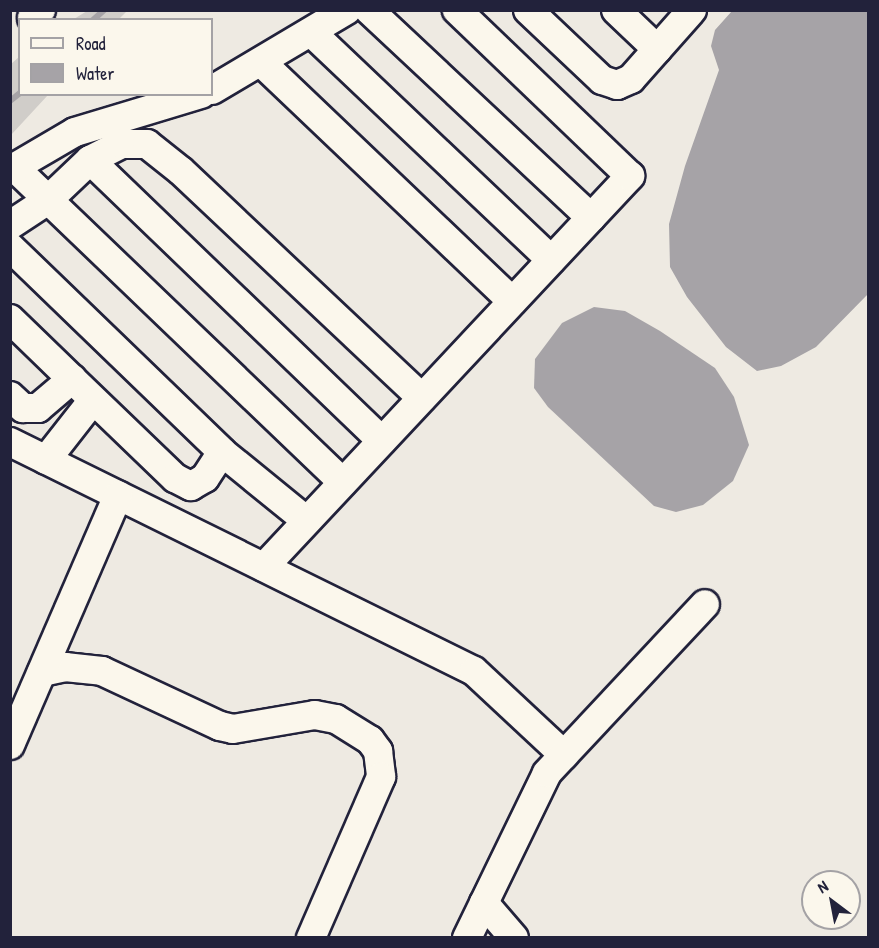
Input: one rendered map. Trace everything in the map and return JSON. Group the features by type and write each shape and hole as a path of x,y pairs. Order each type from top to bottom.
{"lane":[{"path":"213,89 346,10"},
{"path":"369,10 591,218"},
{"path":"264,567 630,176 457,10"},
{"path":"528,10 609,84 624,83 631,79 692,10"},
{"path":"616,10 657,49"},
{"path":"311,32 551,260"},
{"path":"261,62 512,302"},
{"path":"194,96 75,132 13,169 343,482"},
{"path":"10,225 48,200 90,160 122,144 147,144 181,171 422,398"},
{"path":"90,160 382,441"},
{"path":"10,247 222,452 307,521"},
{"path":"10,319 175,478 191,486 205,478 222,452"},
{"path":"10,396 23,408 38,408 72,379"},
{"path":"46,460 93,400"},
{"path":"10,442 474,671 564,755"},
{"path":"10,745 118,495"},
{"path":"467,938 540,785 564,755 705,604"},
{"path":"42,672 65,667 102,671 220,726 233,729 315,715 336,719 370,740 378,751 381,777 311,938"},
{"path":"484,903 514,938"}],"shaded area":[{"path":"87,10 127,11 120,18 76,18"},
{"path":"18,58 18,96 47,96 11,135 11,64"}],"water":[{"path":"732,11 868,11 868,294 816,347 781,366 757,371 726,347 687,297 670,267 669,224 685,166 719,70 711,46 715,30"},
{"path":"594,307 625,311 660,331 715,368 734,397 749,445 733,481 703,505 676,512 654,506 548,407 534,388 535,359 562,323"}],"waterway":[{"path":"95,18 104,10"},
{"path":"10,101 18,95"}]}
